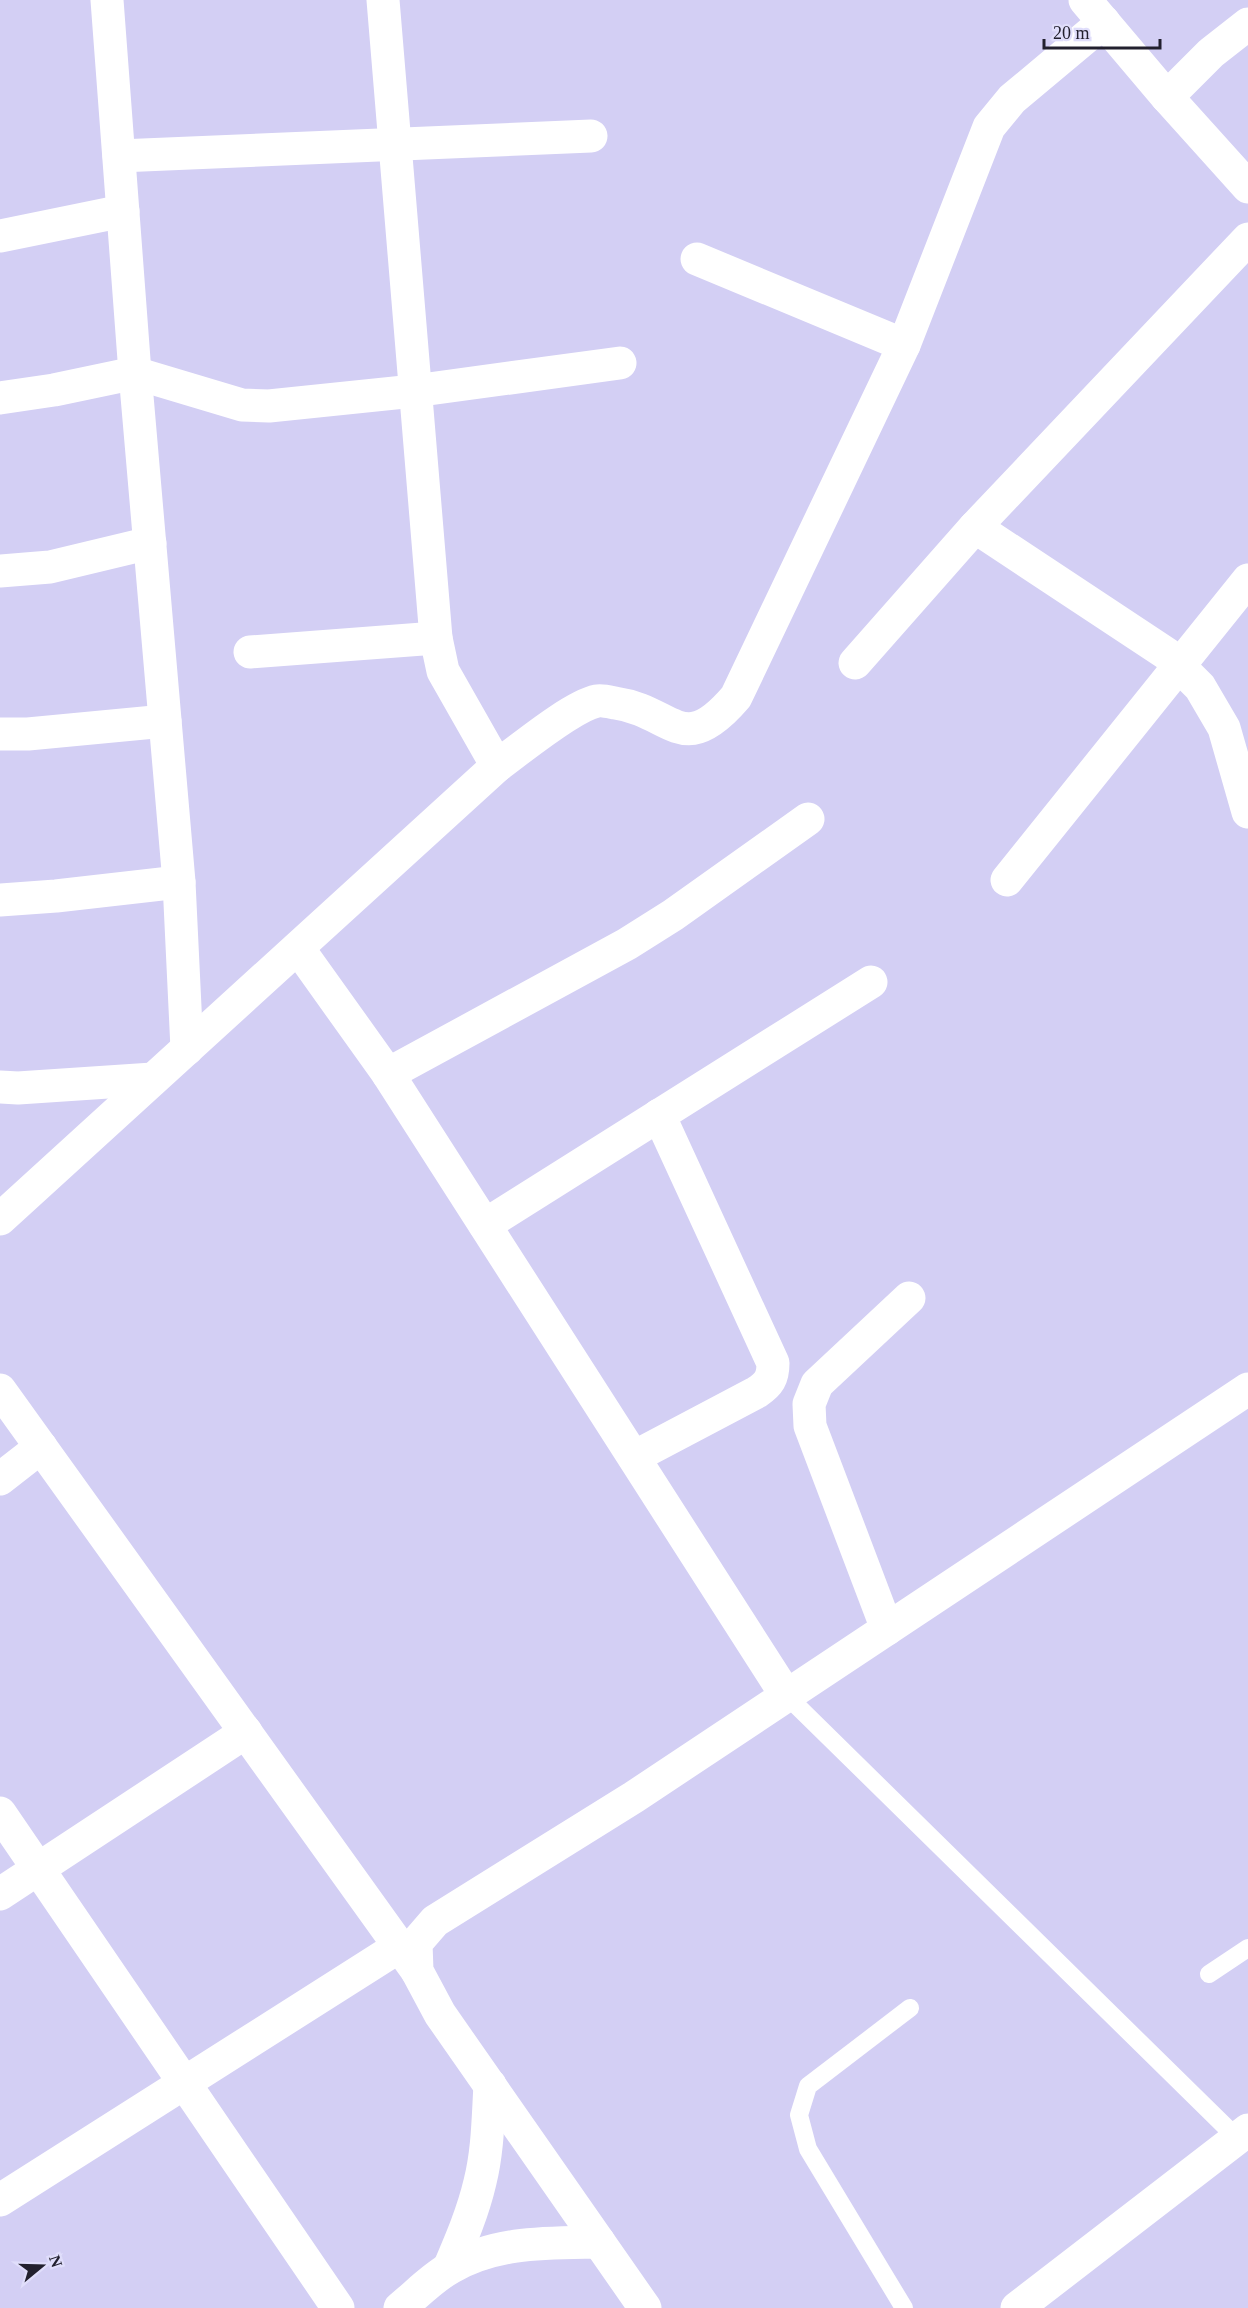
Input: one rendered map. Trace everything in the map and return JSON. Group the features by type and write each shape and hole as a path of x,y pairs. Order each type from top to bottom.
{"street":[{"path":"107,0 135,373 179,882 187,1048"},
{"path":"383,0 436,638 443,671 497,766"},
{"path":"0,1219 497,766 569,714 597,701 633,705 675,727 690,729 704,725 724,710 736,697 904,345 988,127 1095,11 1248,188"},
{"path":"1167,97 1211,53 1248,24"},
{"path":"119,156 591,136"},
{"path":"0,236 123,211"},
{"path":"855,663 975,527 1248,238"},
{"path":"697,259 904,345"},
{"path":"0,398 54,390 135,373 242,405 269,406 414,391 620,363"},
{"path":"975,527 1167,654 1200,687 1224,728 1248,812"},
{"path":"0,571 50,567 150,543"},
{"path":"1007,880 1248,580"},
{"path":"250,652 436,638"},
{"path":"0,734 28,734 165,721"},
{"path":"388,1074 627,944 673,915 808,819"},
{"path":"0,900 179,882"},
{"path":"298,948 388,1074 786,1695"},
{"path":"485,1225 871,982"},
{"path":"0,1087 18,1088 153,1079"},
{"path":"634,1457 757,1392 768,1385 773,1375 773,1363 659,1115"},
{"path":"887,1629 810,1425 809,1404 817,1384 909,1298"},
{"path":"0,2200 185,2084 408,1959 416,1943 435,1921 634,1797 1248,1389"},
{"path":"0,1390 408,1959 440,2014 645,2308"},
{"path":"0,1479 41,1447"},
{"path":"0,1894 246,1732"},
{"path":"0,1814 338,2308"},
{"path":"449,2268 471,2216 481,2179 487,2139 490,2085"},
{"path":"1017,2308 1242,2134"},
{"path":"400,2308 449,2268 478,2254 504,2247 538,2243 599,2242"}],"lane":[{"path":"786,1695 1242,2134"},
{"path":"1209,1974 1248,1948"},
{"path":"904,2308 808,2149 799,2115 808,2086 910,2008"}]}
